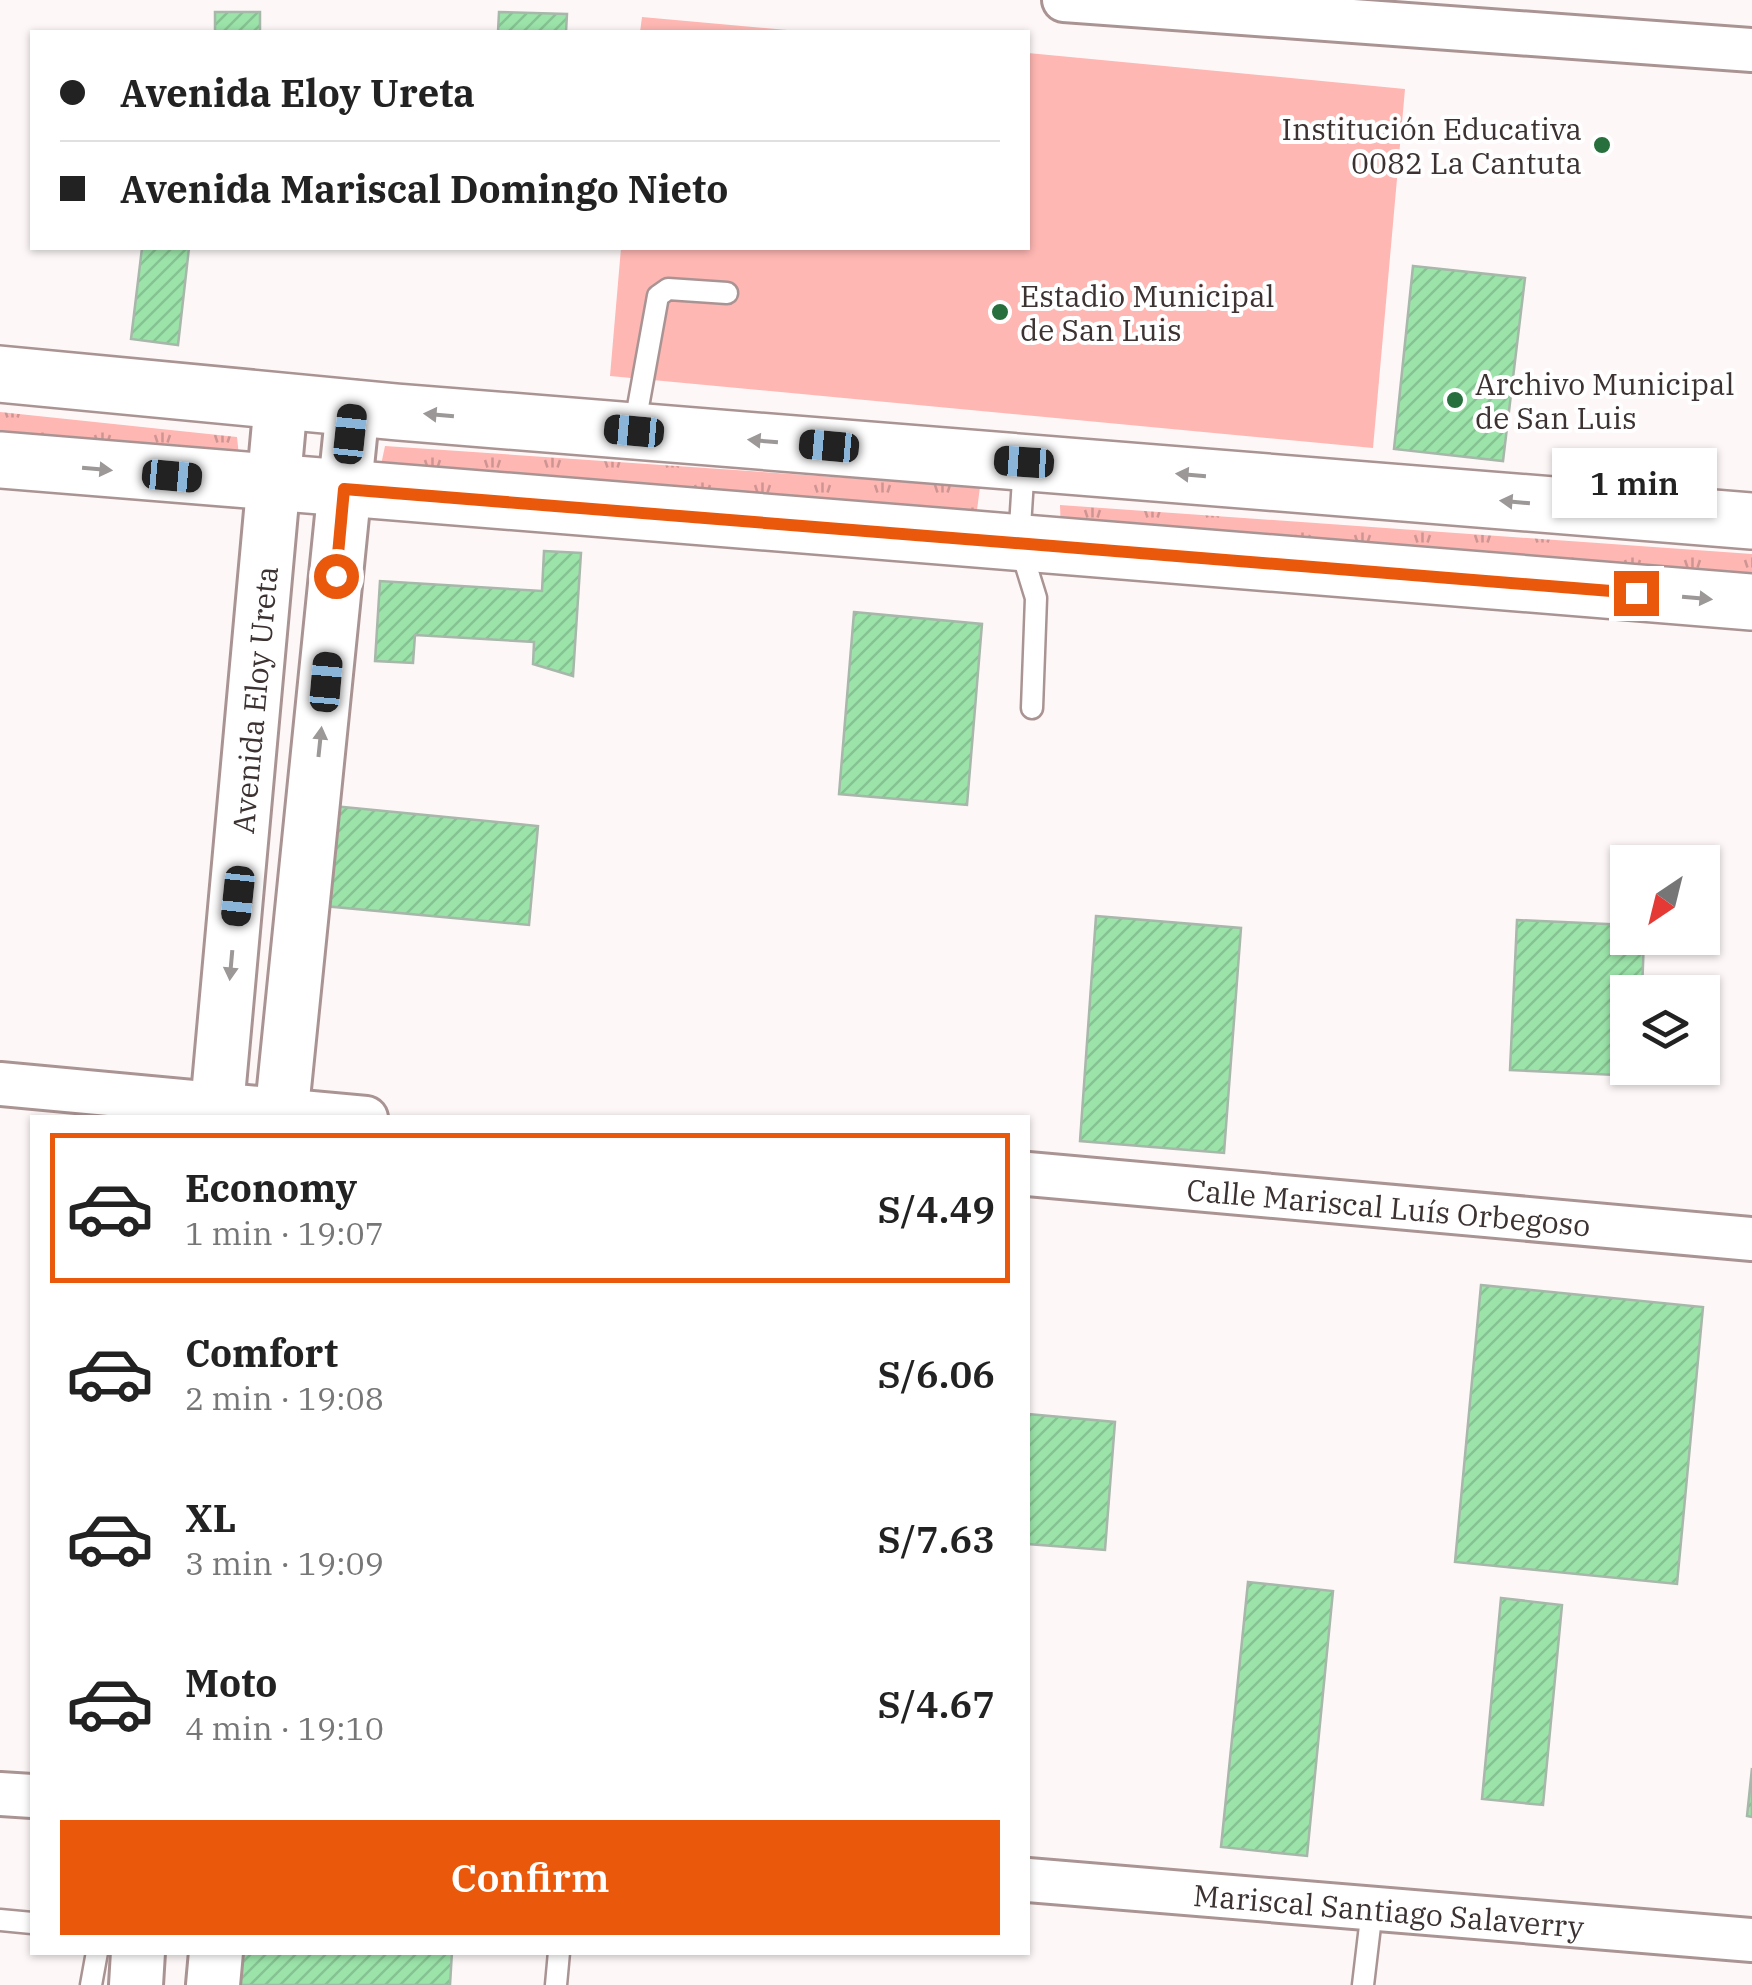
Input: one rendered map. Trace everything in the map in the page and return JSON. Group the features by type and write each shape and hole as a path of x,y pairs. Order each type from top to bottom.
{"main road":[{"path":"0,374 634,431 1752,521"},
{"path":"0,460 1752,602"}],"street":[{"path":"1064,0 1752,50"},
{"name":"Avenida Eloy Ureta","path":"217,1110 281,401"},
{"path":"282,1113 353,407"},
{"path":"245,819 312,822"},
{"path":"0,1084 217,1110 316,1115"},
{"name":"Calle Mariscal Luís Orbegoso","path":"1030,1174 1752,1239"},
{"path":"0,1794 30,1796"},
{"name":"Mariscal Santiago Salaverry","path":"1030,1880 1752,1940"},
{"path":"136,1985 138,1955"},
{"path":"213,1985 216,1955"}],"lane":[{"path":"634,431 658,296 668,289 727,293"},
{"path":"1024,462 1019,543 1036,598 1032,708"},
{"path":"1364,1985 1372,1909"},
{"path":"0,1920 30,1924"},
{"path":"91,1985 96,1955"},
{"path":"556,1985 559,1955"}],"green space":[{"path":"642,17 788,30 640,30"},
{"name":"Estadio Municipal de San Luis","path":"1030,53 1405,89 1373,448 610,376 621,250 1030,250"},
{"path":"0,412 237,437 240,466 0,444"},
{"path":"385,446 980,487 974,533 377,484"},
{"path":"1060,505 1752,554 1752,586 1061,537"}],"building":[{"path":"215,12 260,12 260,30 215,30"},
{"path":"499,12 567,14 566,30 498,30"},
{"path":"142,250 189,250 178,345 131,339"},
{"path":"1413,266 1525,278 1503,461 1394,449"},
{"path":"544,551 581,553 573,676 533,664 534,642 415,635 413,663 375,661 380,581 542,591"},
{"path":"854,612 982,624 967,805 839,794"},
{"path":"333,806 538,826 529,925 324,906"},
{"path":"1096,916 1241,928 1224,1153 1080,1141"},
{"path":"1517,920 1610,924 1610,955 1643,955 1643,975 1610,975 1610,1075 1510,1070"},
{"path":"1481,1285 1703,1307 1677,1584 1455,1562"},
{"path":"1030,1414 1115,1422 1105,1550 1030,1544"},
{"path":"1248,1582 1333,1591 1307,1856 1221,1847"},
{"path":"1501,1598 1562,1605 1543,1805 1482,1799"},
{"path":"1752,1768 1752,1817 1747,1816"},
{"path":"237,1955 452,1955 450,1985 235,1985"}],"place":[{"name":"Institución Educativa 0082 La Cantuta","path":"1602,145"},
{"name":"Estadio Municipal de San Luis","path":"1000,312"},
{"name":"Archivo Municipal de San Luis","path":"1455,400"}],"route":[{"path":"336,576 344,489 1636,593"}]}
